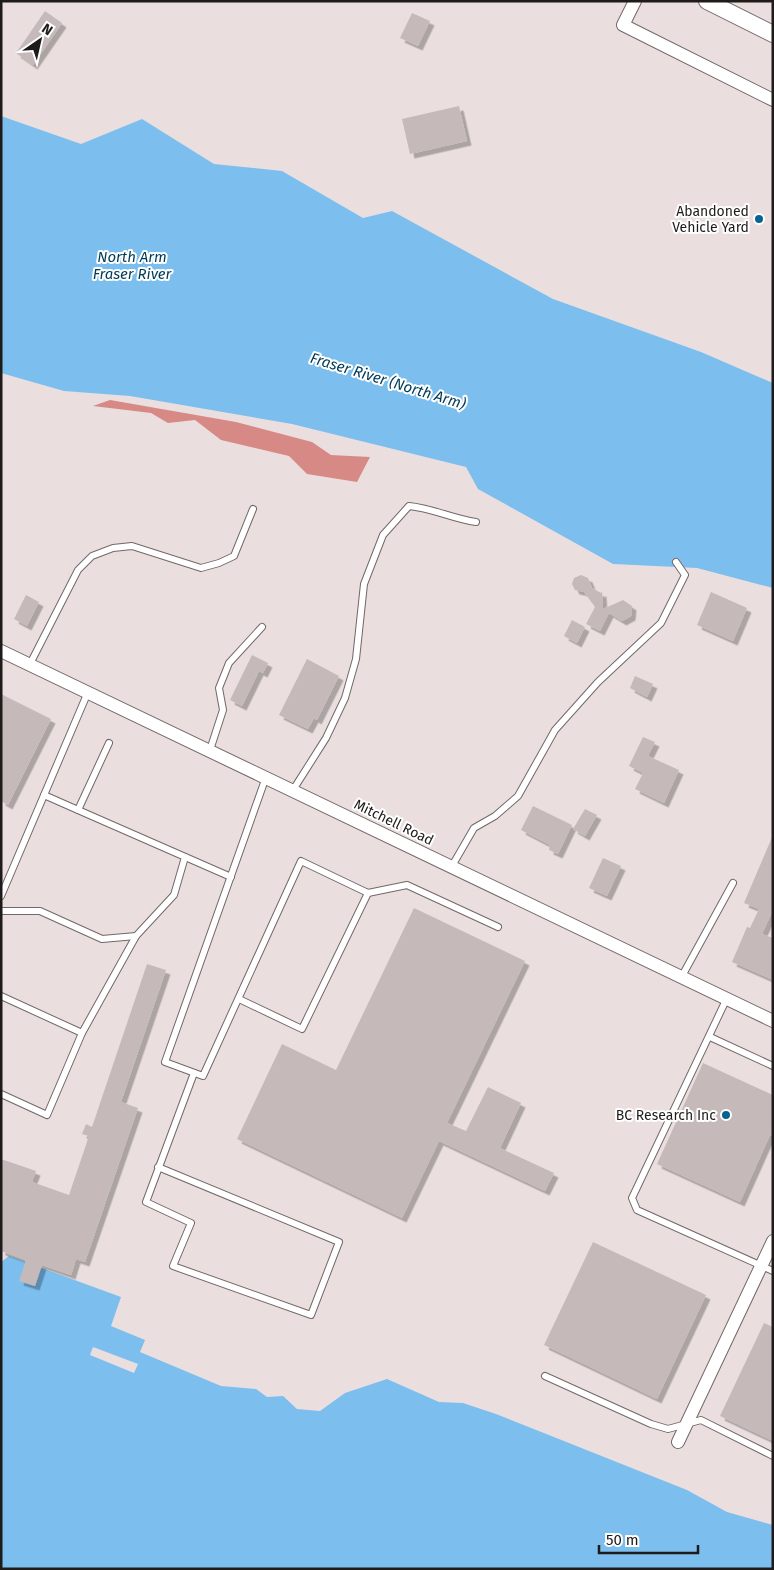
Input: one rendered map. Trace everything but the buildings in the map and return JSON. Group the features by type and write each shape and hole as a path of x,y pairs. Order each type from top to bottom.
{"street":[{"path":"635,1 625,21 773,100"},
{"path":"707,1 773,34"},
{"name":"Mitchell Road","path":"1,650 773,1021"},
{"path":"678,1442 767,1269 773,1241"}],"lane":[{"path":"293,790 326,738 345,698 356,659 364,584 382,535 409,506 422,507 458,520 476,522"},
{"path":"30,664 78,570 92,556 113,548 132,546 201,568 234,556 253,509"},
{"path":"452,866 474,828 495,816 518,796 554,730 598,682 661,623 685,575 676,562"},
{"path":"210,750 223,710 218,688 229,663 262,627"},
{"path":"1,896 88,692"},
{"path":"78,810 108,743"},
{"path":"266,777 165,1062 203,1076 301,861 368,893 407,885 498,927"},
{"path":"44,795 231,877"},
{"path":"1,1094 47,1115 82,1033 136,936 174,895 185,857"},
{"path":"682,976 733,883"},
{"path":"239,999 302,1029 368,893"},
{"path":"1,911 40,911 102,939 136,936"},
{"path":"1,996 82,1033"},
{"path":"727,998 632,1198 637,1210 767,1269"},
{"path":"710,1037 773,1066"},
{"path":"158,1167 340,1242 311,1315 173,1266 191,1223 146,1202 158,1167 194,1074"},
{"path":"545,1376 651,1424 668,1429 686,1426 701,1420 773,1456"}],"shaded area":[{"path":"110,400 236,422 312,442 331,455 370,457 357,482 307,474 289,456 221,440 195,420 168,423 151,413 93,406"}],"water":[{"name":"North Arm Fraser River","path":"1,116 81,144 142,119 214,164 282,171 363,218 392,211 553,299 701,352 773,383 773,588 697,568 613,564 478,489 466,467 292,424 130,396 64,391 1,373"},
{"path":"9,1256 121,1297 111,1326 145,1340 140,1352 221,1386 256,1389 267,1397 283,1396 297,1409 320,1411 345,1393 387,1379 439,1402 463,1403 496,1414 687,1490 727,1512 773,1525 773,1569 1,1569 1,1262"}],"pier":[{"path":"93,1347 138,1364 134,1373 90,1355"}],"place":[{"name":"Abandoned Vehicle Yard","path":"759,219"},
{"name":"BC Research Inc","path":"726,1115"}],"water label":[{"name":"Fraser River (North Arm)","path":"388,381"}]}
